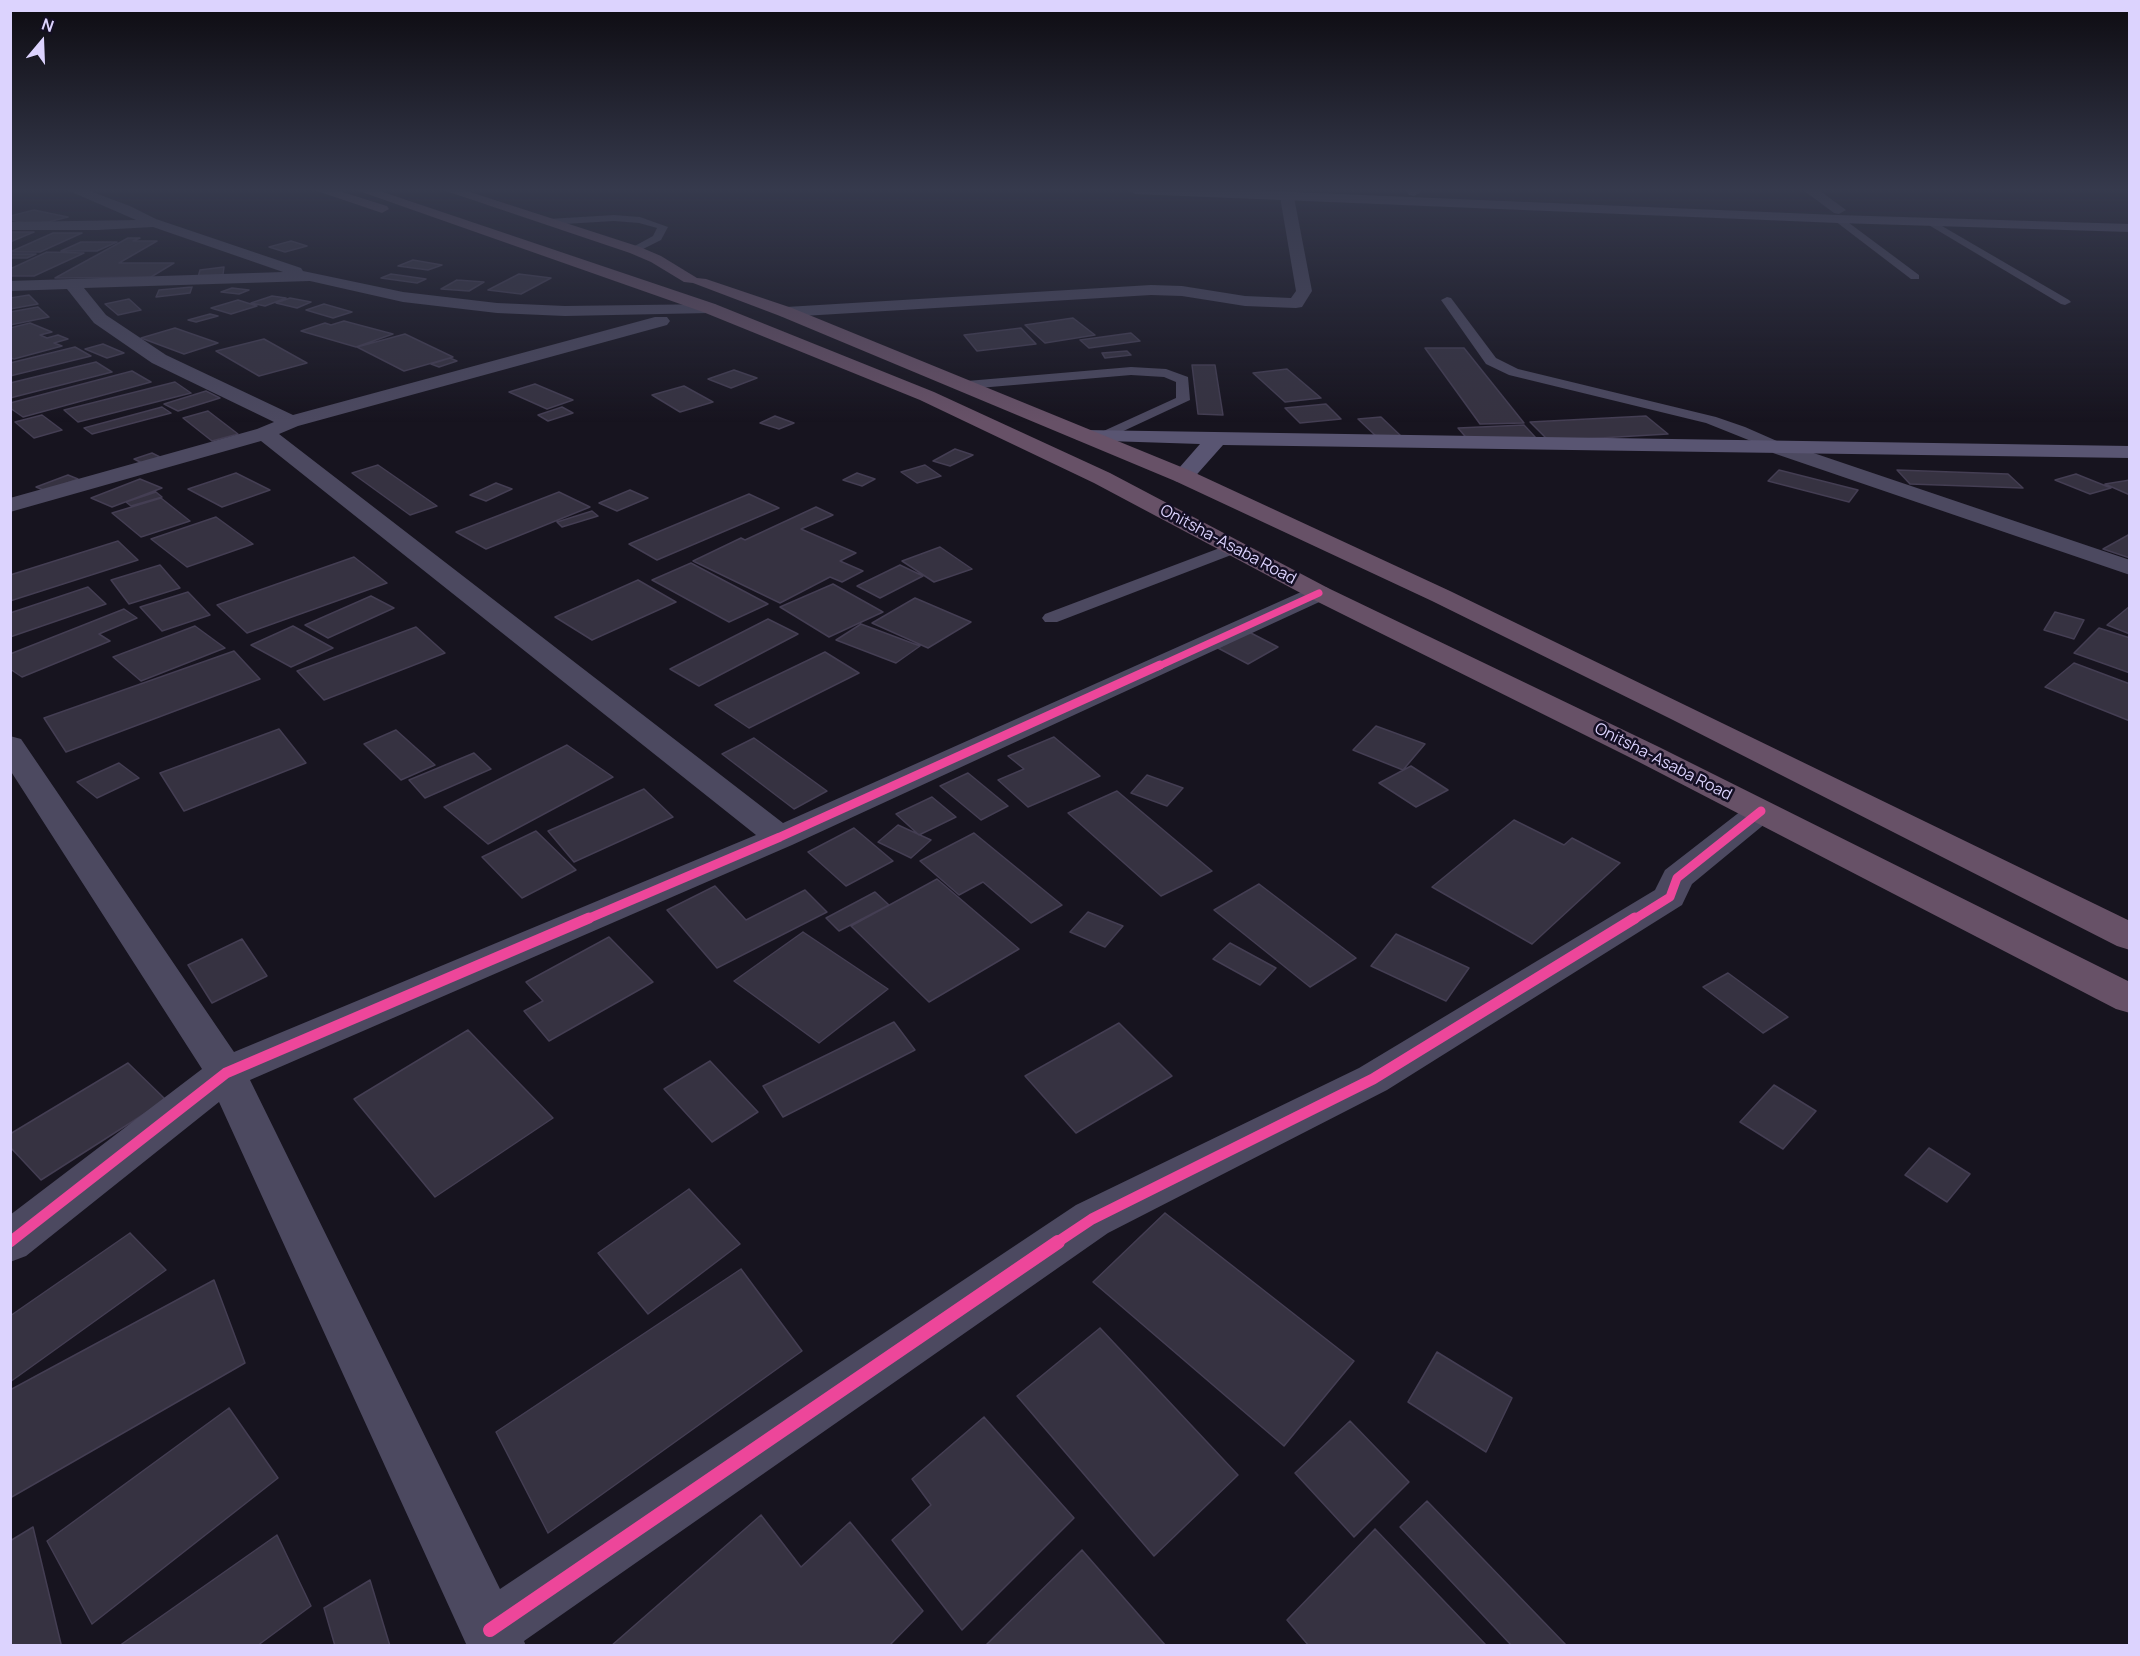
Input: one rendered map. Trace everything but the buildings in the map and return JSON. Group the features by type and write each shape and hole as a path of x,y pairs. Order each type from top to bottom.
{"highway":[{"path":"554,267 639,291 678,294 786,312 1093,436 1441,596 2130,937"},
{"name":"Onitsha-Asaba Road","path":"597,267 678,294 927,396 1102,478 1319,593 1648,754 2130,999"},
{"path":"608,267 678,294"},
{"path":"652,267 678,294"},
{"path":"1648,754 1683,714"}],"main road":[{"path":"1093,436 2130,452"},
{"path":"1183,476 1218,438"}],"street":[{"path":"284,267 310,276 403,297 458,304 565,311 678,294"},
{"path":"786,312 1151,290 1182,291 1245,302 1296,303 1304,291 1300,267"},
{"path":"10,286 310,276"},
{"path":"72,285 100,319 159,359 291,422"},
{"path":"10,505 264,433 291,422 664,320 678,294"},
{"path":"264,433 780,837"},
{"path":"1781,448 2130,568"},
{"path":"10,1242 226,1073 780,837 1319,593"},
{"path":"10,745 226,1073 494,1638 1092,1219 1373,1079 1670,897 1677,878 1761,811"}],"lane":[{"path":"1903,267 1915,277"},
{"path":"2006,267 2065,302"},
{"path":"1447,300 1491,361 1514,372 1712,420 1781,448"},
{"path":"967,385 1131,371 1166,373 1183,380 1183,400 1093,436"},
{"path":"1052,618 1233,548"}],"cycle path":[{"path":"10,1242 226,1073 780,837 1319,593"},
{"path":"490,1630 1092,1219 1373,1079 1670,897 1677,878 1761,811"}]}
